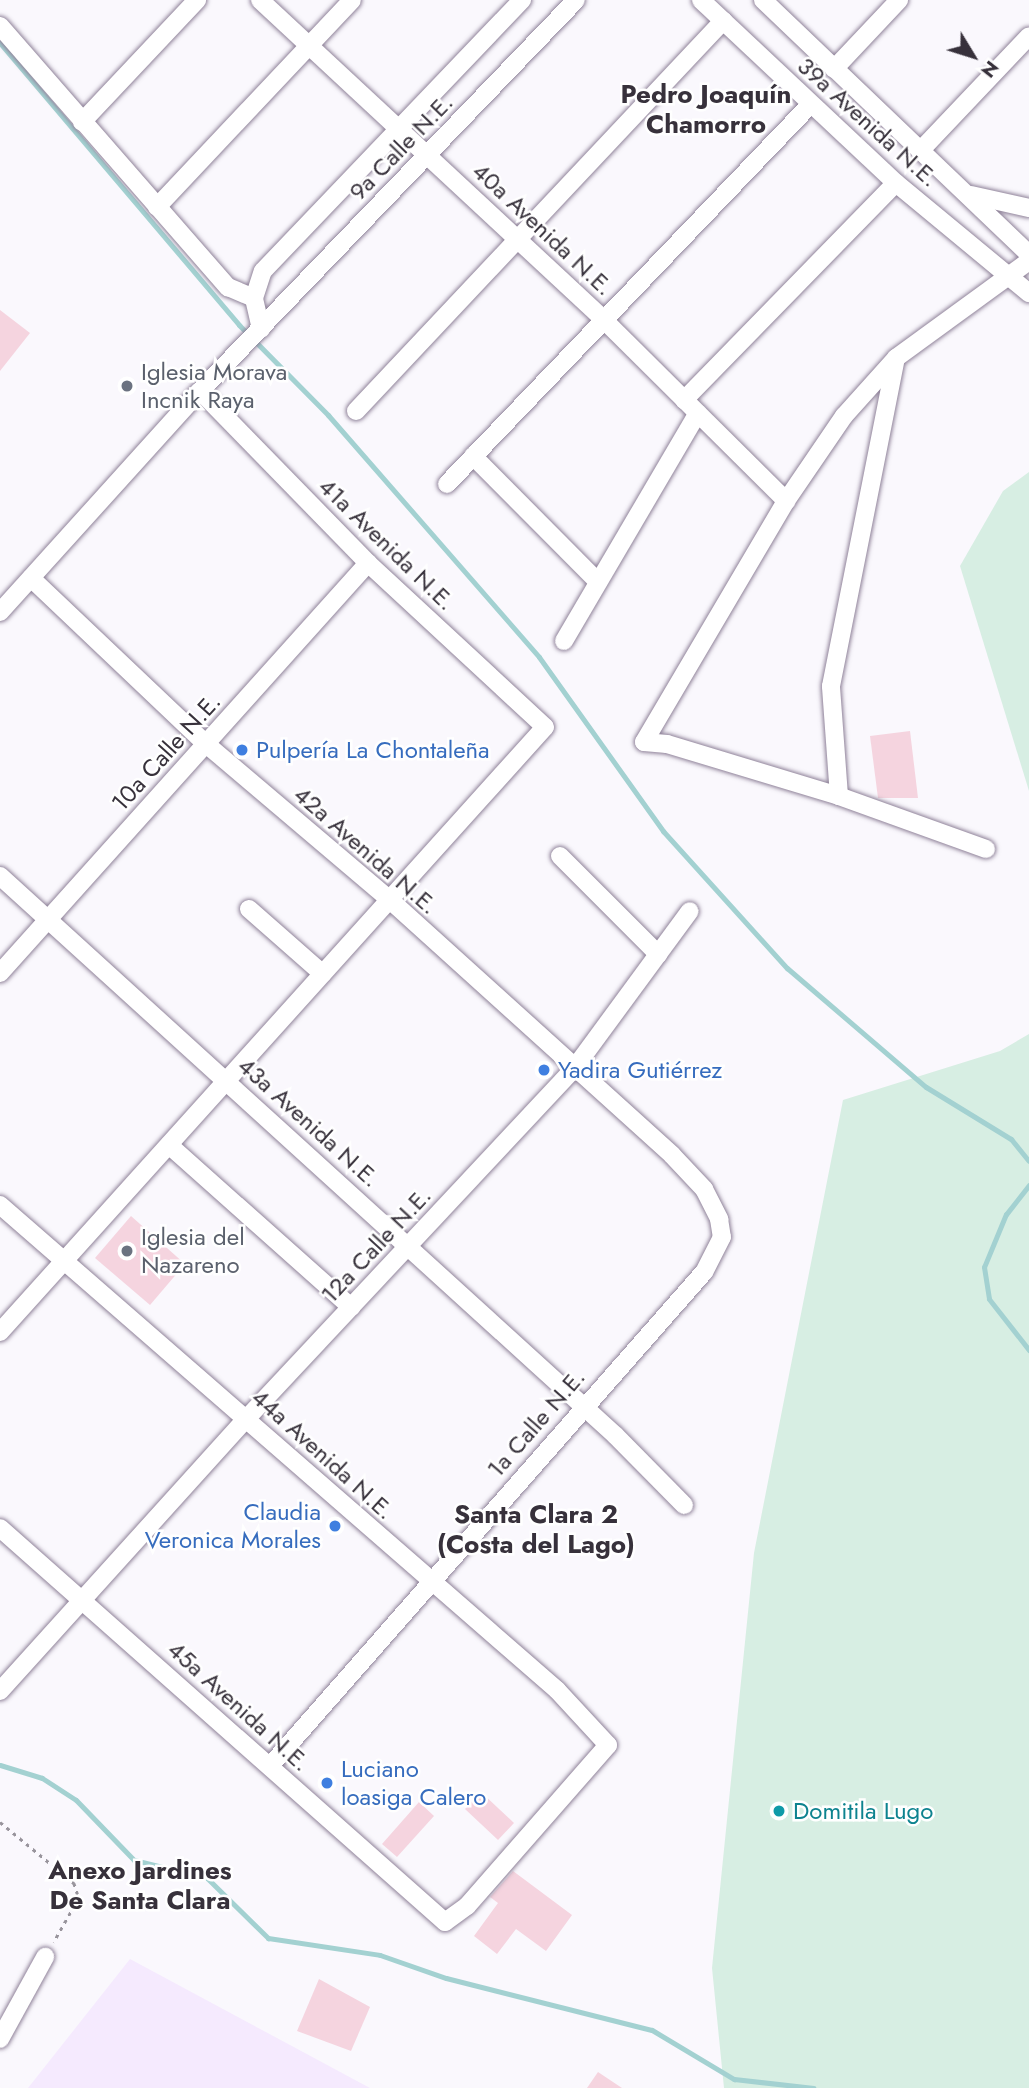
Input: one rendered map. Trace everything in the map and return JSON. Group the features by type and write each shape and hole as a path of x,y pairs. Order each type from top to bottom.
{"street":[{"path":"82,122 197,0"},
{"name":"40a Avenida N.E.","path":"260,0 604,320 786,501"},
{"path":"157,207 352,0"},
{"name":"9a Calle N.E.","path":"254,298 263,271 522,0"},
{"name":"9a Calle N.E.","path":"0,612 200,391 576,0"},
{"name":"39a Avenida N.E.","path":"701,0 896,183 1029,293"},
{"name":"39a Avenida N.E.","path":"763,0 1029,254"},
{"path":"834,69 899,0"},
{"path":"356,411 723,22"},
{"path":"0,26 228,287 254,298 255,335"},
{"path":"920,151 1029,36"},
{"path":"447,484 810,105"},
{"path":"684,400 896,183"},
{"path":"965,193 1029,208"},
{"path":"986,849 839,796 667,744 644,742 786,501 844,416 896,358 1029,261"},
{"path":"839,796 831,686 896,358"},
{"name":"41a Avenida N.E.","path":"200,391 368,563 545,727 390,900"},
{"path":"564,641 698,413"},
{"path":"473,456 598,582"},
{"name":"10a Calle N.E.","path":"0,973 368,563"},
{"name":"42a Avenida N.E.","path":"31,578 206,744 390,900 573,1070 672,1155"},
{"path":"560,856 658,954"},
{"name":"43a Avenida N.E.","path":"0,876 408,1246 684,1505"},
{"path":"0,1332 390,900"},
{"path":"249,909 323,974"},
{"name":"12a Calle N.E.","path":"0,1691 247,1418 573,1070 690,911"},
{"path":"169,1145 351,1307"},
{"name":"1a Calle N.E.","path":"270,1766 704,1272 722,1237 719,1219 704,1189 672,1155"},
{"name":"44a Avenida N.E.","path":"0,1205 247,1418 429,1582 557,1690 608,1745 467,1906 445,1922"},
{"name":"45a Avenida N.E.","path":"0,1528 445,1922"},
{"path":"0,2039 45,1957"}],"path":[{"path":"0,1822 74,1883 79,1898 45,1957"}],"shaded area":[{"path":"130,1959 370,2088 28,2088"}],"green space":[{"path":"1029,472 1029,791 960,566 1003,491"},
{"path":"1029,1034 1029,2088 724,2088 712,1968 754,1553 843,1100 1000,1051"}],"building":[{"path":"0,310 30,333 0,371"},
{"path":"910,731 918,798 878,798 870,736"},
{"path":"131,1216 185,1264 150,1305 95,1258"},
{"path":"481,1792 514,1823 498,1840 465,1809"},
{"path":"419,1802 434,1816 397,1857 382,1844"},
{"path":"513,1871 572,1915 546,1951 516,1929 497,1954 474,1936 498,1903 490,1897"},
{"path":"319,1979 370,2007 351,2051 297,2031"},
{"path":"598,2072 622,2088 587,2088"}],"waterway":[{"path":"0,43 239,325 328,415 539,657 663,831 787,968 926,1087 1011,1139 1029,1161"},
{"path":"1029,1185 1006,1214 984,1267 989,1299 1029,1350"},
{"path":"0,1765 42,1778 76,1800 134,1860 207,1878 268,1938 380,1955 446,1978 652,2030 734,2079 813,2088"}],"place":[{"name":"Iglesia Morava Incnik Raya","path":"127,386"},
{"name":"Pulpería La Chontaleña","path":"242,750"},
{"name":"Yadira Gutiérrez","path":"544,1070"},
{"name":"Iglesia del Nazareno","path":"127,1251"},
{"name":"Claudia Veronica Morales","path":"335,1526"},
{"name":"Luciano loasiga Calero","path":"327,1783"},
{"name":"Domitila Lugo","path":"779,1811"}],"district":[{"name":"Pedro Joaquín Chamorro","path":"706,110"},
{"name":"Santa Clara 2 (Costa del Lago)","path":"536,1530"},
{"name":"Anexo Jardines De Santa Clara","path":"140,1886"}]}
